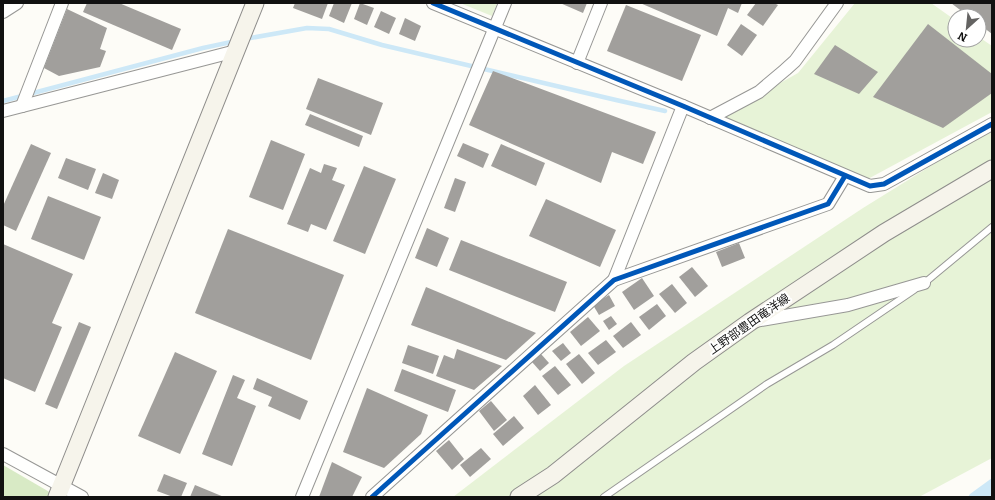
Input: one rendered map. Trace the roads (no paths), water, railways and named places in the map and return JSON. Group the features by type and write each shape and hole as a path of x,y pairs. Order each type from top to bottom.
{"main road":[{"path":"59,491 255,3"},
{"name":"上野部豊田竜洋線","path":"519,497 553,475 694,362 750,322 884,232 992,169"}],"street":[{"path":"3,12 17,3"},
{"path":"22,106 62,3"},
{"path":"433,3 683,106 870,186 884,184 992,124"},
{"path":"302,497 505,3"},
{"path":"576,63 601,3"},
{"path":"710,118 759,92 785,70 837,3"},
{"path":"3,111 236,51"},
{"path":"614,280 683,106"},
{"path":"372,497 614,280 828,204 845,176"},
{"path":"750,322 848,305 924,283"},
{"path":"3,454 59,491 82,497"}],"lane":[{"path":"604,497 767,384 833,345 924,283 992,227"}],"water":[{"path":"992,478 992,497 968,497 970,494"}],"waterway":[{"path":"245,39 307,28 329,29 382,45 665,111"},
{"path":"3,101 203,48 236,41"}]}
